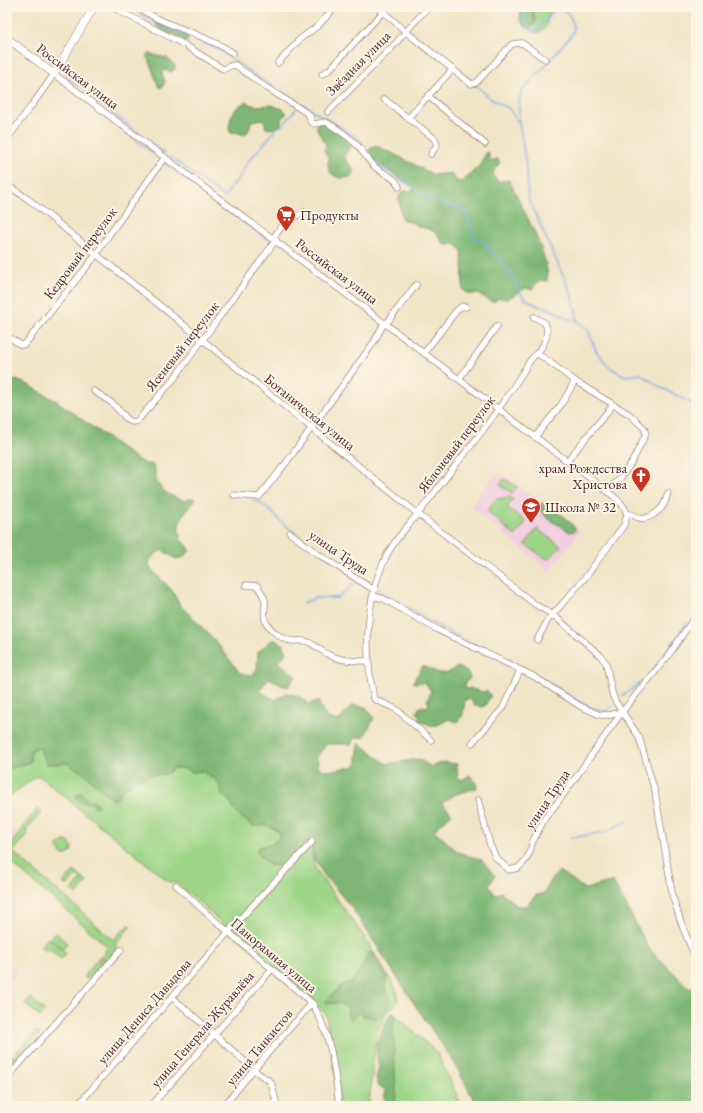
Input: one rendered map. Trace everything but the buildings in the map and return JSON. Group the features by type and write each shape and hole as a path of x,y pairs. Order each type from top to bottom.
{"street":[{"path":"7,140 54,74 94,7"},
{"path":"112,7 185,46 223,69 234,65 250,75 260,84 307,113 310,116 310,121 314,124 326,122 338,129 353,141 369,161 396,181 399,187"},
{"path":"138,7 150,16 195,33 233,53"},
{"path":"278,64 300,39 319,25 335,7"},
{"name":"Звёздная улица","path":"328,112 335,103 343,97 406,32 428,7"},
{"name":"Звёздная улица","path":"322,74 329,70 380,9 406,32 471,84 476,83 512,44 522,43 546,59"},
{"name":"Российская улица","path":"7,38 607,491 622,503 627,514"},
{"path":"408,118 453,69"},
{"path":"428,96 485,144"},
{"path":"384,99 435,139 437,145 431,154"},
{"name":"Кедровый переулок","path":"7,336 21,346 25,344 96,255 145,183 165,158"},
{"name":"Ботаническая улица","path":"7,184 28,199 418,514 536,605 553,616 600,655 606,663 612,693 622,712"},
{"name":"Ясеневый переулок","path":"94,391 112,403 127,419 132,422 137,421 173,380 286,221 293,219 303,212"},
{"path":"234,495 259,497 312,428 374,342 385,324 416,285"},
{"path":"424,353 457,310 462,306 466,307"},
{"name":"Яблоневый переулок","path":"431,740 396,709 374,699 370,681 368,624 374,593 386,555 522,376 530,360 537,354 545,342 547,328 545,323 534,317"},
{"path":"459,379 497,326"},
{"path":"537,354 575,382 629,414 644,428 646,434 632,462 622,476 607,491"},
{"path":"535,437 561,405 575,382"},
{"path":"567,461 613,405"},
{"path":"537,640 548,620 584,579 624,525 627,514 632,514 641,518 649,517 658,511 665,503 668,493"},
{"name":"улица Труда","path":"290,533 374,593 438,630 532,676 575,703 600,715 610,715 622,712"},
{"path":"246,585 258,586 265,600 266,622 279,636 285,640 303,640 310,642 328,655 334,657 353,661 369,661"},
{"path":"696,615 668,656 622,712 639,737 655,792 673,898 683,928 696,959"},
{"path":"472,743 502,708 520,670"},
{"name":"улица Труда","path":"478,800 490,845 496,858 509,870 518,868 529,854 533,841 545,818 564,794 622,712"},
{"name":"улица Дениса Давыдова","path":"77,1106 229,932 312,842"},
{"name":"Панорамная улица","path":"176,885 312,1003 322,1020 327,1034 334,1066 339,1106"},
{"path":"8,1075 121,950"},
{"name":"улица Генерала Журавлёва","path":"151,1106 272,969"},
{"path":"172,997 254,1069 271,1082 277,1106"},
{"name":"улица Танкистов","path":"224,1106 254,1069 312,1003"}],"shaded area":[{"name":"Школа № 32","path":"496,473 500,477 502,474 580,531 549,571 470,506"},
{"path":"7,824 17,832 7,844"},
{"path":"7,963 17,972 7,984"}],"green space":[{"path":"521,7 532,7 535,23 527,28 520,20"},
{"path":"533,7 554,7 548,15 545,28 537,33 528,28 536,23"},
{"path":"157,21 186,33 189,36 187,42 183,41 177,35 170,35 163,32 156,25"},
{"path":"149,53 167,58 175,65 175,69 172,72 164,70 162,73 165,81 163,86 159,88 146,56"},
{"path":"246,102 255,106 271,105 283,109 286,112 286,115 281,119 281,124 278,127 270,129 266,128 264,120 261,119 250,122 250,128 245,135 235,132 231,133 229,126 231,117 238,107"},
{"path":"318,122 332,127 346,139 351,146 344,155 353,171 351,177 338,177 330,172 328,166 329,159 324,151 326,145 316,127"},
{"path":"376,146 434,175 451,173 455,180 461,182 478,167 487,152 489,153 489,161 498,159 500,163 495,168 493,175 498,181 509,180 540,247 548,272 547,281 538,282 532,290 526,288 507,299 499,298 493,302 478,294 469,294 463,290 462,251 456,244 445,245 433,231 419,227 402,219 399,200 400,194 404,191 413,191 414,188 374,160 370,160 367,155 371,147"},
{"path":"16,380 27,384 58,402 138,460 146,464 152,464 155,469 158,484 164,491 185,501 187,499 194,498 195,502 183,516 179,528 180,539 188,546 190,551 184,557 176,559 162,550 151,558 149,567 171,589 180,605 213,638 240,673 251,675 257,669 258,652 273,639 282,644 287,652 278,662 296,676 288,687 269,678 259,691 275,700 286,693 299,696 308,704 318,701 327,718 339,721 352,705 366,707 374,718 364,737 354,738 352,744 327,744 317,756 319,768 328,771 356,766 359,742 386,764 419,759 431,767 443,762 457,764 458,777 462,780 470,775 476,783 477,788 456,794 442,803 452,814 434,830 458,852 482,860 495,876 489,885 495,895 501,892 517,906 526,906 536,895 543,894 559,871 585,889 613,881 648,947 690,989 696,985 696,1106 477,1106 454,1062 352,908 325,876 314,859 312,844 305,844 285,866 269,865 256,851 259,847 270,845 280,838 279,832 267,825 253,826 236,813 229,800 222,795 218,783 202,771 192,772 184,768 174,768 166,774 143,776 123,789 117,798 113,800 86,775 68,763 47,764 39,747 31,750 30,762 7,769 7,383"},
{"path":"504,479 517,487 512,493 500,485"},
{"path":"510,497 513,500 507,507 526,522 515,536 487,511 496,499"},
{"path":"542,503 545,503 565,517 575,528 575,531 569,532 545,516 540,508"},
{"path":"537,529 561,546 549,559 545,558 525,544"},
{"path":"423,666 439,673 448,673 456,667 461,668 469,674 470,679 465,682 465,689 471,688 481,692 487,691 491,696 486,703 487,704 483,707 474,705 471,700 465,699 463,715 457,722 448,719 437,725 426,724 418,719 420,717 417,712 419,708 423,706 427,707 429,703 427,701 431,691 425,682 414,683 414,680"},
{"path":"39,747 47,764 68,763 86,775 113,800 117,798 123,789 143,776 166,774 174,768 184,768 192,772 202,771 218,783 222,795 229,800 236,813 253,826 267,825 279,832 280,838 270,845 259,847 256,851 269,865 285,866 229,930 180,885 175,882 169,882 38,775 7,798 7,769 30,762 31,750"},
{"path":"80,792 84,797 97,803 98,806 96,807 90,803 80,802 76,796"},
{"path":"38,808 42,811 27,829 27,835 13,852 53,887 47,894 7,859 7,848"},
{"path":"62,841 68,841 72,845 72,851 68,855 62,855 58,851 58,845"},
{"path":"310,843 314,865 318,873 363,935 396,989 398,1001 386,1015 378,1029 375,1044 369,1106 340,1106 326,1014 231,932"},
{"path":"74,871 87,882 76,895 72,891 81,880 76,875 67,886 63,883"},
{"path":"55,888 113,940 124,928 126,929 129,925 131,926 116,943 115,951 103,964 104,953 108,947 49,895"},
{"path":"55,932 67,943 63,949 50,938"},
{"path":"48,938 66,953 61,959 49,948 45,951 40,946"},
{"path":"372,952 387,977 385,989 389,995 391,1003 379,1019 374,1019 370,1016 363,1016 358,1011 353,1019 350,1019 346,1006 338,1003 326,1004 326,1001 343,984 351,983 363,965 367,953"},
{"path":"101,955 100,966 88,979 86,979 86,973"},
{"path":"30,998 45,1011 40,1017 25,1004"},
{"path":"392,1012 437,1053 462,1106 392,1106"},
{"path":"391,1014 396,1016 393,1024 396,1098 389,1105 384,1099 386,1090 378,1086 376,1077 378,1072 378,1042 382,1029"},
{"path":"35,1031 40,1033 9,1069 7,1069 7,1054 10,1057 14,1056 31,1036 32,1037"}],"waterway":[{"path":"131,7 138,13 155,22 219,50 269,85 356,137 362,143 370,157 378,165 417,190 428,199 466,210 473,234 477,239 486,243 492,253 500,258 508,269 524,298 540,307 546,307 569,319 578,321 588,330 596,351 609,367 627,376 641,374 660,387 696,405"},
{"path":"523,7 526,25 535,32 558,7"},
{"path":"519,122 521,92 573,33 573,22 562,7"},
{"path":"398,21 406,27"},
{"path":"410,31 431,48"},
{"path":"434,50 451,64"},
{"path":"454,66 472,81"},
{"path":"65,76 80,87"},
{"path":"476,85 491,99 508,108 519,123 526,164 528,198 571,293 578,321"},
{"path":"67,87 161,159"},
{"path":"84,91 164,153"},
{"path":"170,157 224,197 240,176 247,163 276,128 283,125 296,109"},
{"path":"165,163 268,240"},
{"path":"252,499 256,500 271,511 280,521 318,550 373,585"},
{"path":"303,603 315,598 338,598 356,582"},
{"path":"377,588 384,594 432,623 522,668"},
{"path":"622,696 645,680 661,660 686,623"},
{"path":"529,671 589,706 607,711 612,706"},
{"path":"569,838 605,832 627,821"}],"place":[{"name":"Продукты","path":"286,232"},
{"name":"храм Рождества Христова","path":"641,493"},
{"name":"Школа № 32","path":"531,524"}]}
